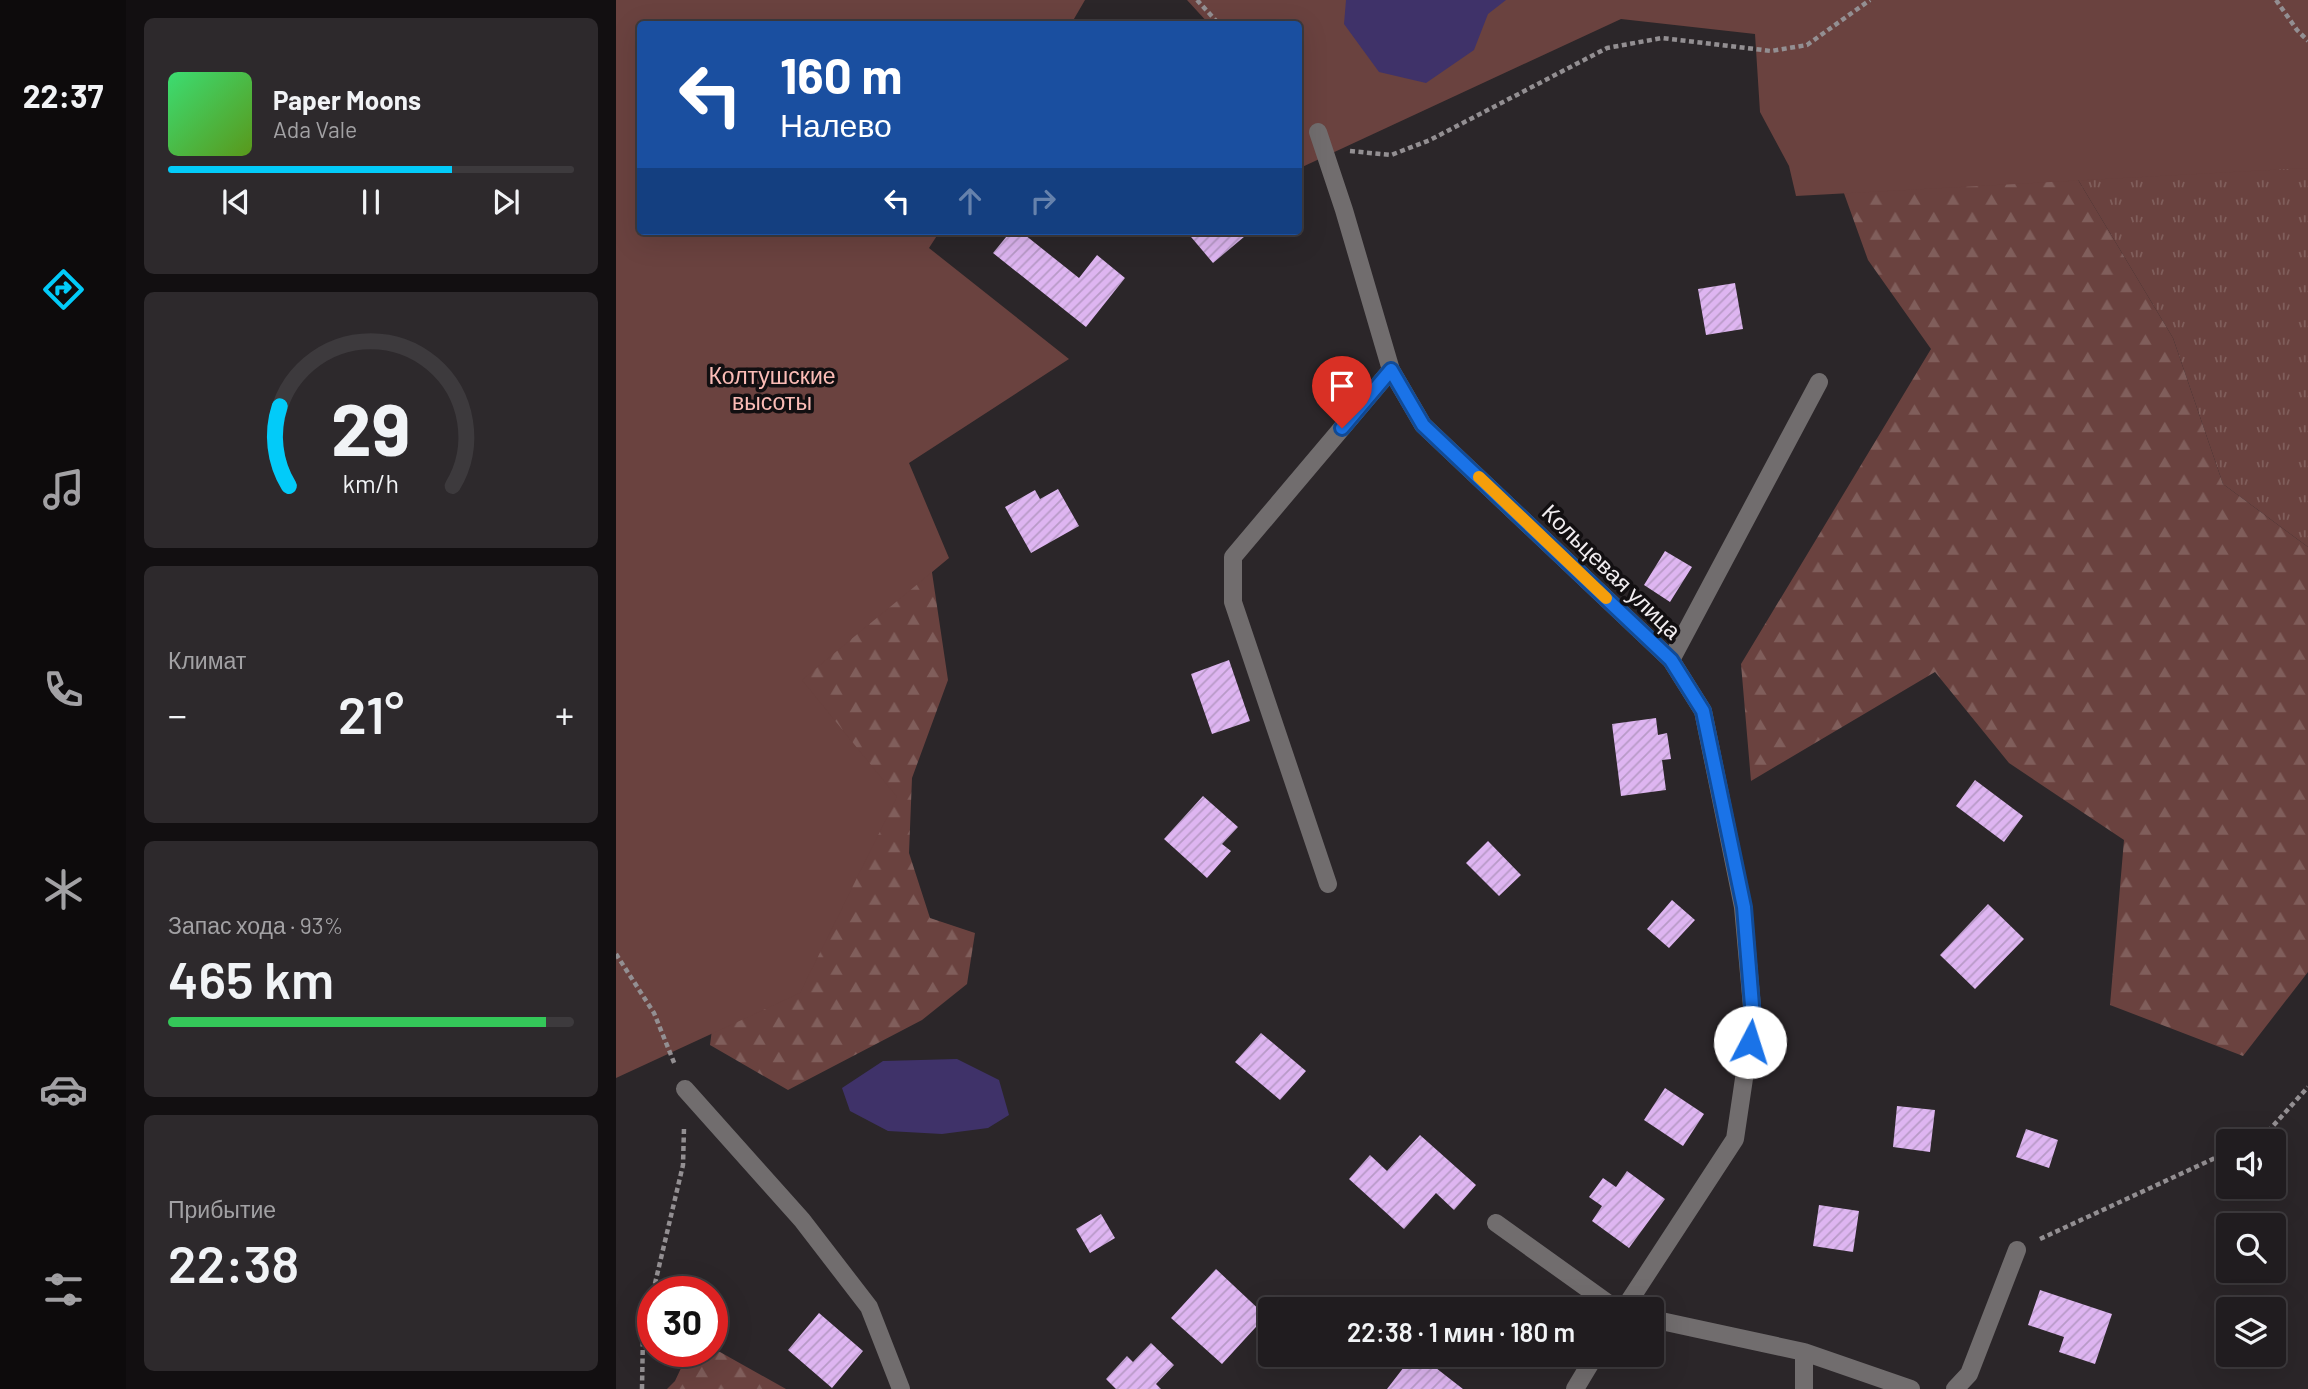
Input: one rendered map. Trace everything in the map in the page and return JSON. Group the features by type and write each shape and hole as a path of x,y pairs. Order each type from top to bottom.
{"street":[{"name":"Кольцевая улица","path":"1318,132 1344,209 1391,370 1423,425 1671,660 1703,711 1744,907 1753,1018 1735,1139 1632,1297"},
{"path":"1328,884 1234,602 1233,557 1391,370"},
{"path":"1671,660 1819,382"},
{"path":"685,1089 802,1220 869,1307 901,1389"},
{"path":"1496,1223 1599,1297"},
{"path":"1955,1389 1969,1374 2017,1250"},
{"path":"1664,1322 1804,1352 1911,1389"},
{"path":"1804,1352 1804,1389"},
{"path":"1575,1389 1588,1367"}],"path":[{"path":"1197,0 1216,21"},
{"path":"1318,132 1350,152 1391,155 1430,140 1608,48 1662,38 1771,51 1807,45 1870,0"},
{"path":"2276,0 2308,41"},
{"path":"616,954 654,1013 685,1089 683,1165 657,1276"},
{"path":"2270,1129 2308,1087"},
{"path":"2017,1250 2216,1158"},
{"path":"642,1367 642,1389"}],"green space":[{"name":"Колтушские высоты","path":"616,0 1085,0 1073,21 637,21 637,235 937,235 929,248 1069,359 909,463 949,558 802,680 897,797 800,993 616,1078"},
{"path":"1187,0 2308,0 2308,168 1796,196 1789,166 1760,112 1755,34 1621,19 1302,167 1302,21 1206,21"},
{"path":"2308,0 2308,547 2223,484 2173,338 1996,43"},
{"path":"1996,43 2173,338 2223,484 2308,547 2308,972 2243,1056 2110,1005 2124,840 2009,763 1935,672 1751,781 1741,664 1931,349 1868,260 1804,82"},
{"path":"930,559 948,680 912,778 909,853 930,918 975,933 967,984 922,1020 788,1090 710,1045 717,991 616,641"},
{"path":"728,1356 786,1389 667,1389 675,1381 682,1367 728,1367"}],"shaded area":[{"path":"1346,0 1506,0 1488,14 1474,50 1426,83 1379,72 1344,24"},
{"path":"957,1059 999,1080 1009,1115 988,1128 942,1134 888,1131 850,1111 842,1088 883,1061"}],"building":[{"path":"1008,235 1025,235 1079,278 1097,255 1125,278 1086,327 993,253"},
{"path":"1189,235 1246,235 1213,263"},
{"path":"1735,283 1743,329 1706,335 1698,289"},
{"path":"1058,489 1079,526 1031,553 1005,507 1035,490 1040,499"},
{"path":"1665,551 1692,567 1670,602 1644,585"},
{"path":"1229,660 1250,721 1212,734 1191,674"},
{"path":"1656,718 1658,735 1667,733 1671,759 1662,760 1666,790 1621,796 1612,724"},
{"path":"1975,780 2023,816 2004,842 1956,806"},
{"path":"1203,796 1238,827 1222,844 1231,851 1207,878 1164,839"},
{"path":"1488,841 1521,875 1499,896 1466,863"},
{"path":"1672,900 1695,920 1669,948 1647,929"},
{"path":"1988,904 2024,939 1975,989 1940,955"},
{"path":"1261,1033 1306,1071 1280,1100 1235,1062"},
{"path":"1665,1088 1704,1114 1683,1146 1644,1120"},
{"path":"1897,1106 1935,1110 1930,1152 1893,1147"},
{"path":"2026,1129 2058,1140 2049,1168 2016,1157"},
{"path":"1420,1135 1476,1185 1454,1210 1436,1193 1404,1229 1349,1179 1370,1155 1387,1171"},
{"path":"1627,1171 1665,1199 1629,1248 1592,1221 1602,1206 1589,1197 1603,1178 1616,1187"},
{"path":"1819,1205 1859,1211 1853,1252 1813,1246"},
{"path":"1101,1214 1115,1238 1090,1253 1076,1229"},
{"path":"1216,1269 1258,1308 1258,1325 1222,1364 1171,1318"},
{"path":"2040,1290 2112,1314 2095,1364 2059,1352 2064,1337 2028,1325"},
{"path":"819,1313 863,1351 832,1388 788,1350"},
{"path":"1151,1343 1174,1365 1156,1384 1161,1389 1116,1389 1106,1379 1127,1356 1133,1362"},
{"path":"1404,1367 1435,1367 1463,1389 1387,1389"}],"slow traffic":[{"path":"1479,477 1606,598"}],"route":[{"path":"1342,428 1391,370 1423,425 1671,660 1703,711 1744,907 1753,1018 1750,1042"}]}
